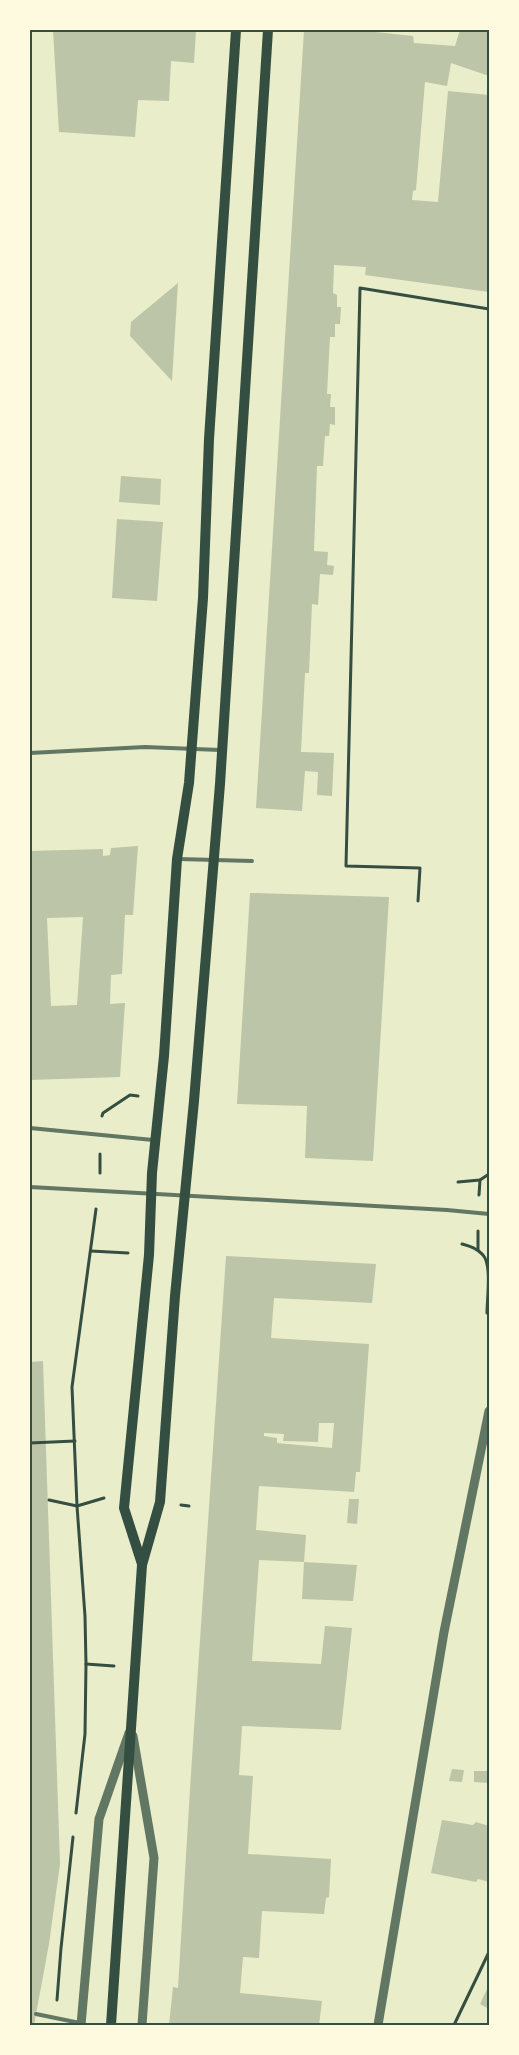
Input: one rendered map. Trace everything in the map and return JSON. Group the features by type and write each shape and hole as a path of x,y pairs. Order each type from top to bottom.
{"main road":[{"path":"142,1565 124,1508 150,1255 152,1173 160,1098 177,859 189,783 203,598 209,439 236,30"},
{"path":"111,2025 142,1565 160,1502 175,1296 193,1118 214,860 268,30"}],"street":[{"path":"378,2025 444,1632 489,1411"},
{"path":"81,2024 99,1819 131,1726"},
{"path":"131,1726 154,1858 142,2025"}],"lane":[{"path":"30,753 145,747 222,750"},
{"path":"177,859 252,861"},
{"path":"30,1128 156,1140"},
{"path":"30,1187 447,1210 489,1214"},
{"path":"36,2014 81,2024"}],"path":[{"path":"418,901 420,868 346,866 360,288 489,309"},
{"path":"98,1182 103,1113 130,1095 160,1098"},
{"path":"458,1182 480,1180 489,1174"},
{"path":"75,1823 84,1734 86,1664 72,1387 96,1202"},
{"path":"462,1244 478,1250 488,1264 487,1313"},
{"path":"30,1443 75,1441"},
{"path":"56,2018 61,1948 74,1832"},
{"path":"454,2025 489,1952"}],"building":[{"path":"53,30 196,30 194,63 171,61 169,101 138,100 135,137 59,132"},
{"path":"304,30 357,30 413,36 414,43 455,46 460,30 489,30 489,76 451,63 447,86 425,82 416,190 413,191 412,200 438,202 448,91 489,95 489,292 365,275 366,267 334,265 333,293 337,295 337,307 341,307 340,324 335,324 335,337 330,337 327,394 331,394 330,407 335,407 335,425 330,424 329,436 325,436 323,466 317,466 314,551 328,552 327,565 334,566 333,575 320,574 318,605 312,604 309,673 305,673 301,752 334,753 332,796 317,795 318,772 305,771 302,811 256,808"},
{"path":"178,283 172,381 130,336 131,322"},
{"path":"121,476 161,479 160,505 119,502"},
{"path":"117,519 163,522 157,601 112,598"},
{"path":"138,846 133,915 125,915 122,974 111,975 110,1004 125,1003 120,1077 30,1080 30,851 103,849 103,856 110,855 111,848","holes":["83,917 77,1005 51,1006 47,918"]},
{"path":"250,893 389,897 373,1161 305,1158 307,1106 237,1104"},
{"path":"226,1256 376,1264 372,1303 274,1298 271,1338 369,1344 360,1472 356,1472 354,1492 259,1486 256,1530 306,1535 304,1562 259,1560 252,1661 321,1664 325,1626 352,1628 341,1730 242,1726 239,1775 253,1776 248,1854 331,1859 329,1897 326,1898 324,1914 262,1911 259,1958 243,1957 240,1993 322,2001 319,2025 169,2025 173,1987 178,1988","holes":["319,1423 334,1423 332,1448 277,1443 277,1438 264,1436 264,1433 284,1434 283,1441 318,1442"]},
{"path":"43,1361 60,1864 49,1944 34,2025 30,2025 30,1362"},
{"path":"349,1499 359,1499 357,1524 347,1523"},
{"path":"304,1562 357,1565 353,1601 302,1599"},
{"path":"452,1769 464,1770 462,1782 449,1781"},
{"path":"474,1771 489,1771 489,1783 474,1782"},
{"path":"442,1820 473,1825 476,1822 489,1826 489,1882 478,1879 476,1882 431,1873"},
{"path":"489,1985 489,2009 480,2004"}]}
